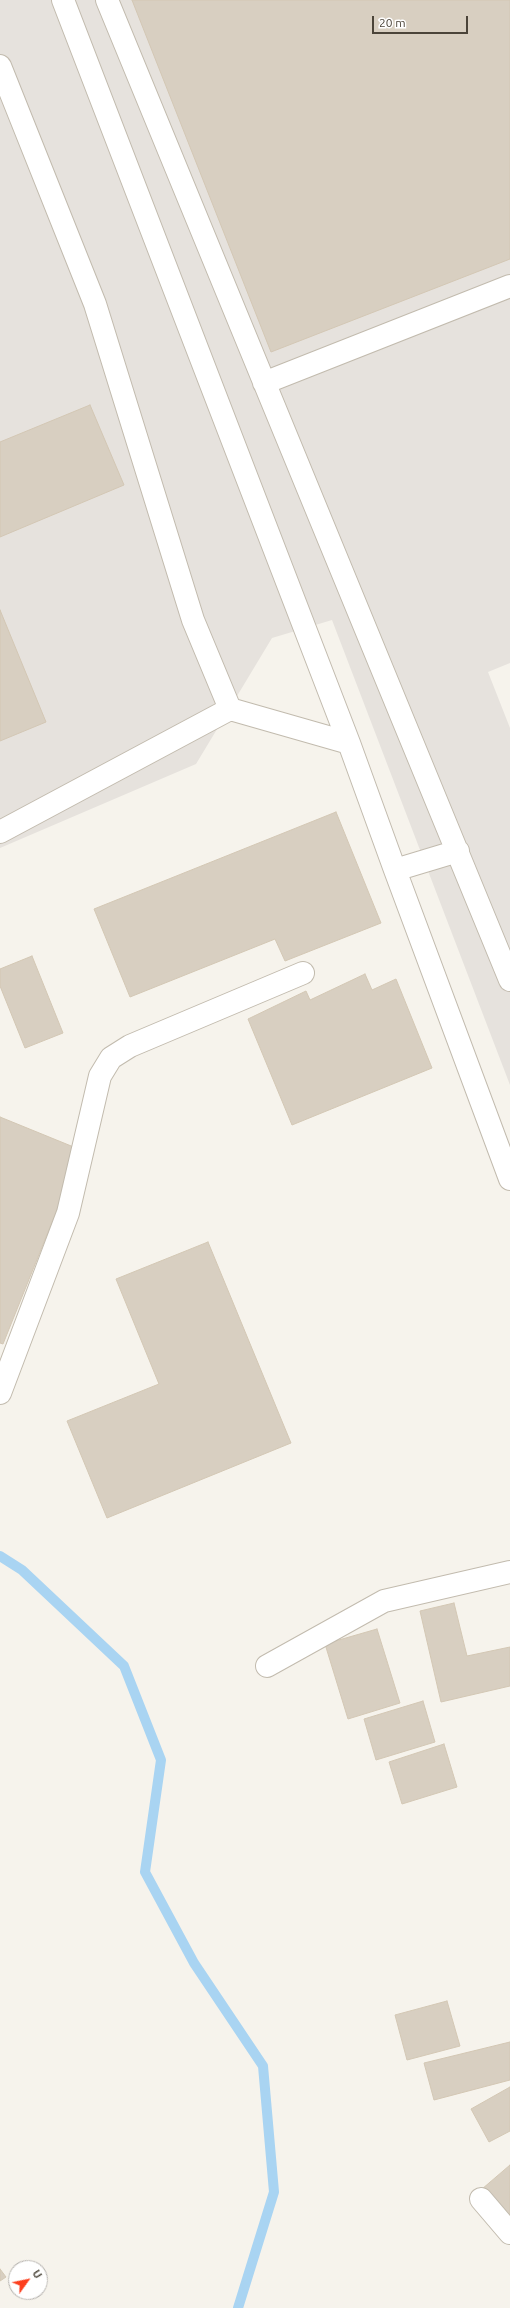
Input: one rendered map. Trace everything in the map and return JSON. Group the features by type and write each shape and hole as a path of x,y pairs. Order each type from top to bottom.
{"street":[{"path":"63,0 350,743 394,870 510,1179"},
{"path":"107,0 510,980"},
{"path":"0,66 95,304 193,620 230,709"},
{"path":"264,383 510,286"},
{"path":"0,832 230,709 350,743"},
{"path":"394,870 458,851"},
{"path":"0,1393 68,1213 100,1076 111,1058 130,1046 303,973"},
{"path":"267,1666 384,1601 510,1572"},
{"path":"481,2199 510,2233"}],"shaded area":[{"path":"0,0 510,0 510,663 488,672 510,728 510,1085 332,620 272,638 196,764 0,848"}],"building":[{"path":"132,0 510,0 510,259 271,352"},
{"path":"90,405 124,485 0,537 0,442"},
{"path":"0,610 46,722 0,741"},
{"path":"336,812 381,923 285,961 275,939 130,997 94,909"},
{"path":"32,956 63,1033 25,1048 0,986 0,969"},
{"path":"365,974 372,990 396,979 432,1068 292,1125 248,1019 306,991 310,1000"},
{"path":"0,1117 81,1150 3,1344 0,1343"},
{"path":"208,1242 291,1443 107,1518 67,1421 159,1384 116,1279"},
{"path":"454,1603 467,1656 510,1647 510,1686 441,1702 420,1611"},
{"path":"377,1629 400,1703 348,1719 325,1644"},
{"path":"423,1701 435,1742 376,1760 364,1719"},
{"path":"444,1744 457,1787 402,1804 389,1762"},
{"path":"447,2001 460,2046 407,2060 395,2015"},
{"path":"510,2042 510,2080 434,2100 424,2063"},
{"path":"510,2087 510,2131 489,2142 471,2109"},
{"path":"510,2165 510,2222 482,2189"},
{"path":"0,2269 6,2277 0,2281"}],"waterway":[{"path":"0,1556 22,1570 124,1666 161,1760 145,1872 194,1963 263,2066 274,2192 238,2308"}]}
